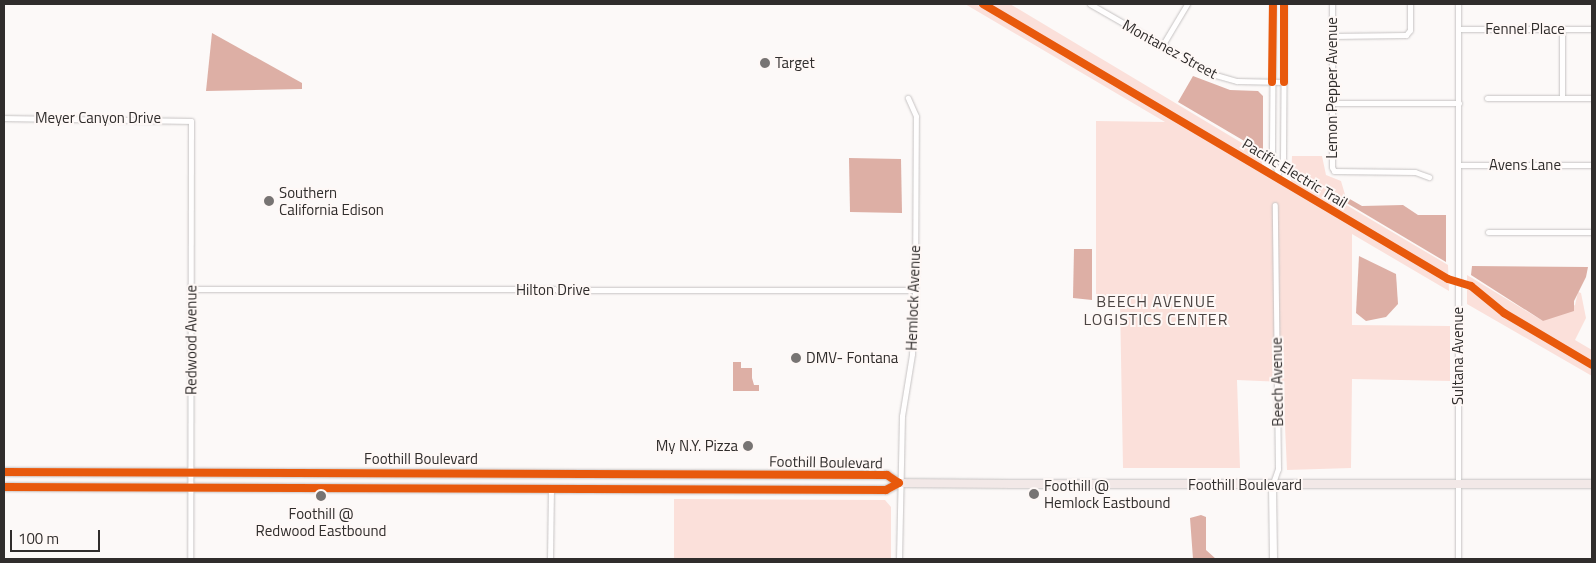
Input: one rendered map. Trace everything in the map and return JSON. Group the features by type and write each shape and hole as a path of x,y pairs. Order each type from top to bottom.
{"main road":[{"name":"Foothill Boulevard","path":"4,472 887,475 898,482 1272,486 1592,484"},
{"name":"Foothill Boulevard","path":"4,487 886,490 898,482"},
{"name":"Beech Avenue","path":"1272,486 1272,559"}],"street":[{"path":"1162,46 1187,4"},
{"path":"1273,4 1272,158 1278,172 1283,160 1284,4"},
{"name":"Lemon Pepper Avenue","path":"1332,4 1334,171 1415,172 1428,176"},
{"path":"1332,36 1406,35 1410,30 1410,4"},
{"name":"Sultana Avenue","path":"1458,4 1458,559"},
{"name":"Montanez Street","path":"1093,5 1162,46 1223,78 1284,82"},
{"name":"Fennel Place","path":"1458,29 1592,29"},
{"path":"1562,30 1562,98"},
{"name":"Hemlock Avenue","path":"899,559 898,482 915,290 916,116 908,98"},
{"path":"1487,98 1592,98"},
{"path":"1332,104 1459,103"},
{"name":"Meyer Canyon Drive","path":"4,118 192,121"},
{"name":"Redwood Avenue","path":"190,559 192,121"},
{"name":"Avens Lane","path":"1459,165 1592,165"},
{"name":"Beech Avenue","path":"1272,486 1278,469 1275,205"},
{"path":"1488,232 1592,232"},
{"name":"Hilton Drive","path":"191,290 915,290"},
{"path":"550,559 552,488"}],"shaded area":[{"path":"965,4 1010,4 1262,155 1262,166 1291,183 1292,156 1322,156 1326,175 1341,181 1346,198 1343,203 1448,265 1449,291 1352,234 1352,325 1450,326 1450,381 1352,379 1351,468 1287,470 1283,382 1237,380 1240,468 1123,468 1120,302 1096,302 1096,121 1165,122"},
{"path":"212,33 302,83 302,89 206,91"},
{"path":"1193,76 1230,90 1258,91 1263,96 1263,152 1178,102"},
{"path":"849,158 901,159 902,213 850,212"},
{"path":"1348,198 1362,206 1403,205 1418,215 1446,215 1446,262 1345,202"},
{"path":"1074,249 1092,249 1092,300 1073,298"},
{"path":"1359,256 1396,274 1398,304 1386,317 1366,321 1356,313"},
{"path":"1472,266 1588,267 1586,277 1574,301 1574,311 1543,321 1471,275"},
{"path":"1467,275 1543,321 1575,305 1578,292 1581,293 1586,318 1575,340 1592,350 1592,376 1467,304"},
{"path":"733,362 741,362 741,368 752,368 754,385 759,385 759,391 733,391"},
{"path":"674,499 885,500 891,507 891,559 674,559"},
{"path":"1201,515 1206,517 1206,550 1216,559 1193,559 1190,518"}],"cycle path":[{"name":"Pacific Electric Trail","path":"983,4 1448,279 1471,286 1504,313 1592,365"},
{"path":"1272,82 1273,4"},
{"path":"1284,4 1284,82"},
{"path":"4,472 887,475 899,483 886,490 4,487"}],"place":[{"name":"Target","path":"765,63"},
{"name":"Southern California Edison","path":"269,201"},
{"name":"DMV- Fontana","path":"796,358"},
{"name":"My N.Y. Pizza","path":"748,446"},
{"name":"Foothill @ Hemlock Eastbound","path":"1034,494"},
{"name":"Foothill @ Redwood Eastbound","path":"321,496"}],"district":[{"name":"BEECH AVENUE LOGISTICS CENTER","path":"1156,310"}]}
